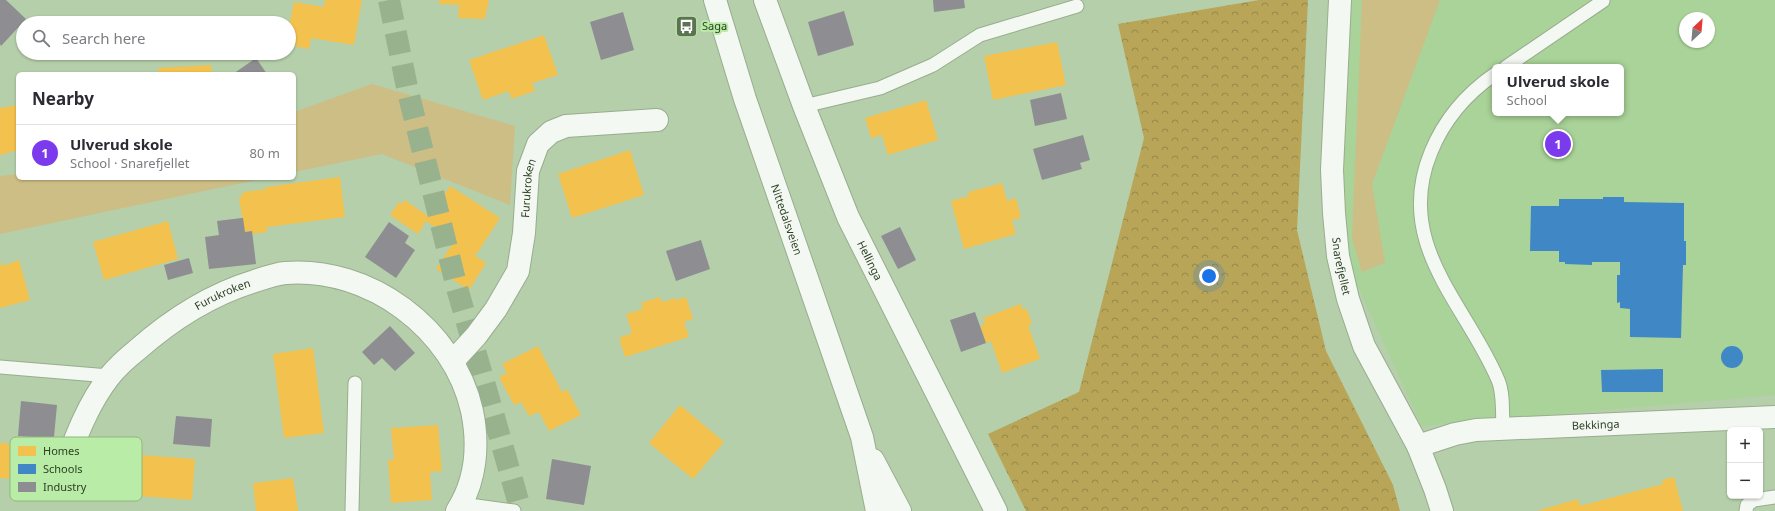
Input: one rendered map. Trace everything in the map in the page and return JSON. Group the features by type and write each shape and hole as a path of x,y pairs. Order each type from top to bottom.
{"street":[{"name":"Nittedalsveien","path":"715,0 745,99 862,437 877,511"},
{"name":"Hellinga","path":"765,0 804,106 848,217 996,511"},
{"name":"Snarefjellet","path":"1340,0 1332,170 1338,256 1348,299 1364,346 1418,446 1442,511"},
{"name":"Furukroken","path":"453,361 476,336 496,309 518,271 523,240 528,171 538,144 551,132 566,126 657,120"},
{"name":"Furukroken","path":"76,437 109,376 151,338 182,314 236,286 284,273 307,273 330,276 375,290 398,304 419,322 453,361 470,403 476,428 475,467 460,507"},
{"name":"Bekkinga","path":"1418,446 1455,434 1476,430 1775,417"},
{"name":"Nittedalsveien","path":"862,437 900,511"}],"lane":[{"path":"1510,64 1603,1"},
{"path":"804,106 880,88 933,65 980,35 1077,6"},
{"path":"1492,76 1456,108 1439,133 1426,164 1420,199 1422,231 1433,260 1446,290 1478,343 1499,382 1503,428"},
{"path":"0,367 109,376"},
{"path":"352,511 355,383"},
{"path":"1746,511 1747,505 1754,500 1775,497"},
{"path":"460,507 514,511"}],"shaded area":[{"path":"1341,0 1775,0 1775,395 1422,426 1340,247"},
{"path":"1362,0 1440,0 1372,184 1385,263 1362,272 1352,238"},
{"path":"372,84 515,126 510,205 382,154 296,172 296,111"},
{"path":"16,174 16,180 256,180 0,234 0,176"}],"green space":[{"path":"1259,0 1308,0 1297,230 1326,351 1393,485 1400,511 1026,511 988,434 1079,392 1144,138 1118,24"}],"building: Homes":[{"path":"325,0 362,0 354,45 311,38 309,49 296,46 296,16 291,16 294,2 324,7"},
{"path":"439,0 489,0 485,19 458,18 459,5 439,4"},
{"path":"544,35 558,75 532,83 535,91 511,99 509,91 483,100 469,60"},
{"path":"1057,42 1066,85 993,100 984,56"},
{"path":"211,65 212,72 159,72 158,68"},
{"path":"926,100 938,140 888,155 882,135 871,138 865,118"},
{"path":"16,105 16,151 0,155 0,108"},
{"path":"630,150 644,195 572,218 558,174"},
{"path":"340,177 345,217 267,227 267,232 252,234 252,231 245,232 239,199 244,192 266,189 266,187"},
{"path":"1002,183 1007,201 1016,198 1021,218 1012,220 1016,234 964,249 951,201 969,196 968,192"},
{"path":"450,186 500,218 476,255 471,253 486,263 469,290 436,269 455,240 426,221 418,234 390,215 399,202 402,204 405,200 429,217"},
{"path":"168,221 178,259 104,280 93,242"},
{"path":"19,260 30,300 0,308 0,261 2,266"},
{"path":"660,297 662,302 686,297 693,319 684,322 689,337 625,357 619,338 632,333 626,314 643,309 641,303"},
{"path":"1021,304 1023,310 1027,309 1032,324 1028,325 1040,359 1002,373 991,341 986,343 980,326 985,324 983,318"},
{"path":"538,346 562,392 567,389 581,415 549,431 539,412 529,416 521,402 514,405 499,377 507,373 502,364"},
{"path":"313,348 324,433 284,438 273,354"},
{"path":"680,405 724,442 693,479 649,443"},
{"path":"438,425 442,471 430,472 432,500 391,503 388,460 394,460 391,428"},
{"path":"0,443 10,444 10,479 0,478"},
{"path":"142,455 195,459 192,500 142,496"},
{"path":"1674,477 1683,511 1537,511 1578,499 1580,506 1663,484 1662,480"},
{"path":"293,478 298,511 256,511 253,483"}],"building: Schools":[{"path":"1603,197 1624,197 1624,202 1684,203 1684,241 1686,241 1686,265 1683,265 1681,338 1630,337 1630,309 1620,308 1620,302 1617,303 1617,275 1620,275 1620,262 1592,262 1592,265 1565,264 1565,262 1559,262 1559,251 1530,251 1531,206 1559,206 1559,199 1603,199"},
{"path":"1732,346 1740,349 1743,357 1740,365 1732,368 1724,365 1721,357 1724,349"},
{"path":"1663,369 1663,392 1602,392 1601,370"}],"building: Industry":[{"path":"0,0 6,0 23,16 16,16 16,30 1,46"},
{"path":"933,0 964,0 965,8 934,12"},
{"path":"844,11 854,45 818,56 808,22"},
{"path":"623,12 634,50 601,60 590,22"},
{"path":"253,60 257,60 266,72 236,72"},
{"path":"1061,93 1067,119 1035,126 1030,100"},
{"path":"1083,135 1090,160 1080,163 1082,169 1042,180 1033,149"},
{"path":"243,218 245,232 252,231 256,264 209,269 205,237 219,235 217,221"},
{"path":"389,222 409,236 405,243 415,250 396,278 365,257"},
{"path":"900,227 916,260 898,269 881,236"},
{"path":"701,240 710,269 676,281 666,251"},
{"path":"189,258 193,273 168,280 164,265"},
{"path":"975,312 986,343 961,352 950,320"},
{"path":"390,326 415,353 395,371 382,358 374,365 362,352"},
{"path":"21,401 57,405 54,437 18,436"},
{"path":"176,416 212,419 210,447 173,444"},
{"path":"552,459 591,466 584,505 546,499"}],"tunnel":[{"path":"389,0 408,92 457,288 521,511"}],"place":[{"name":"Saga","path":"687,26"},
{"name":"Ulverud skole","path":"1558,144"}]}
